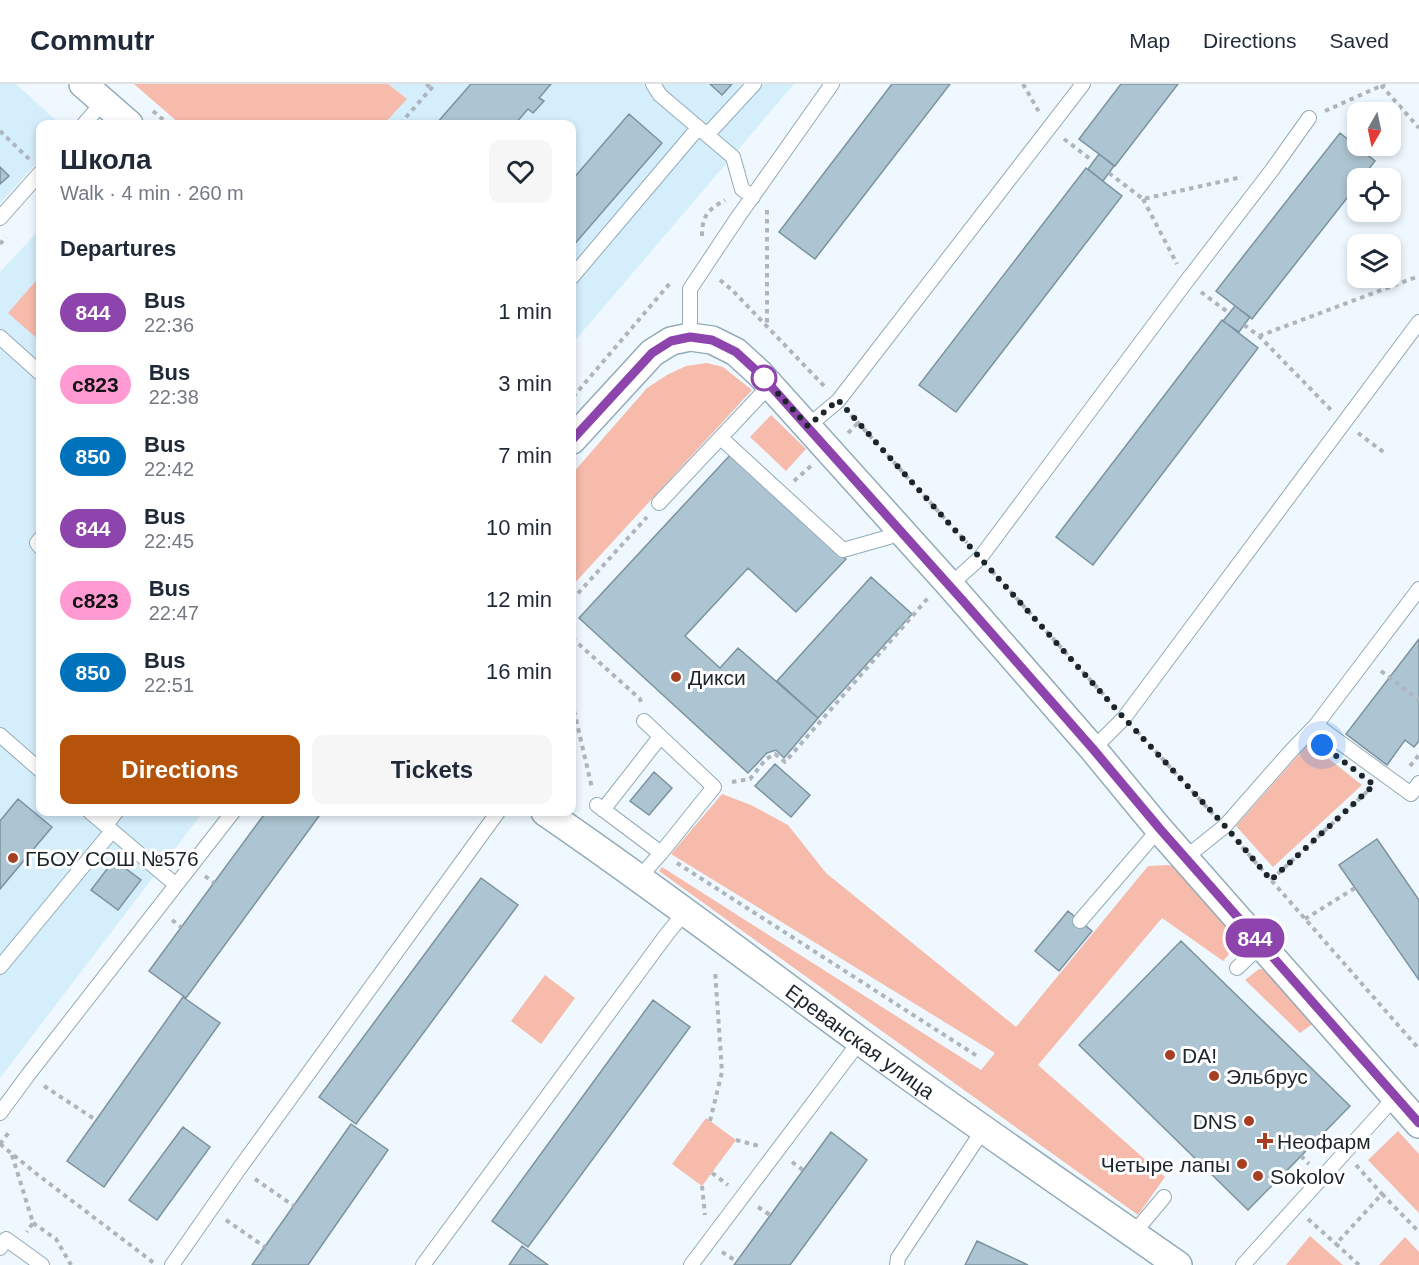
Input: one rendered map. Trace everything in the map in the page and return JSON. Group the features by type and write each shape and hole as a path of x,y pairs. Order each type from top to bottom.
{"street":[{"path":"95,91 125,120"},
{"path":"576,436 652,353 671,341 690,337 712,340 736,352 760,374 808,426 947,582 1419,1124"},
{"name":"Ереванская улица","path":"551,816 596,846 983,1130 1179,1265"}],"lane":[{"path":"653,84 660,94 733,157 742,189 753,197"},
{"path":"576,273 703,132 754,84"},
{"path":"690,337 690,289 832,84"},
{"path":"808,426 838,400 1083,84"},
{"path":"85,120 95,91"},
{"path":"947,582 980,558 1272,171 1309,118"},
{"path":"0,218 36,172"},
{"path":"1093,749 1124,718 1419,322"},
{"path":"0,337 36,370"},
{"path":"659,503 770,385"},
{"path":"721,438 843,550 903,533"},
{"path":"1185,858 1225,826 1316,725 1419,589"},
{"path":"639,878 714,786 644,722"},
{"path":"1316,725 1411,794 1419,783"},
{"path":"0,735 36,766"},
{"path":"660,737 599,807 661,853"},
{"path":"95,816 176,885"},
{"path":"0,967 109,828 114,816"},
{"path":"0,1113 230,816"},
{"path":"172,1265 495,816"},
{"path":"1080,921 1160,829"},
{"path":"423,1265 659,943 685,912"},
{"path":"1237,968 1262,945"},
{"path":"692,1265 860,1041"},
{"path":"1243,1265 1395,1097"},
{"path":"897,1265 898,1258 983,1130"},
{"path":"1133,1234 1164,1197"},
{"path":"0,1248 6,1239 42,1265"}],"path":[{"path":"426,84 431,88"},
{"path":"403,120 435,84"},
{"path":"1023,84 1048,128 1094,162"},
{"path":"1309,118 1382,84 1419,128"},
{"path":"0,132 36,167"},
{"path":"1109,173 1143,199 1272,171"},
{"path":"767,177 767,326"},
{"path":"1259,336 1419,276"},
{"path":"1244,325 1259,336 1344,423 1386,454"},
{"path":"792,352 1225,826 1419,1049"},
{"path":"576,596 659,503"},
{"path":"714,786 750,778 766,759 775,754 785,762 947,582"},
{"path":"576,642 640,699 644,722"},
{"path":"1379,670 1419,699"},
{"path":"576,718 599,807"},
{"path":"1271,880 1374,785"},
{"path":"661,853 976,1056"},
{"path":"1305,919 1355,888"},
{"path":"710,1121 722,1072 715,970"},
{"path":"44,1086 96,1120"},
{"path":"0,1144 156,1265"},
{"path":"11,1153 33,1223 56,1239 71,1265"},
{"path":"1344,1153 1419,1232"},
{"path":"239,1169 294,1206"},
{"path":"1336,1244 1382,1194"},
{"path":"1294,1207 1359,1265"},
{"path":"210,1210 265,1247"},
{"path":"17,1247 33,1223"}],"shaded area":[{"path":"0,84 16,84 56,120 36,120 36,163 0,203"},
{"path":"134,84 388,84 407,99 388,120 175,120"},
{"path":"143,84 794,84 576,339 576,120 185,120"},
{"path":"36,233 36,816 200,816 0,1078 0,272"},
{"path":"36,281 36,338 8,313"},
{"path":"707,363 723,367 752,390 576,582 576,469 647,388 686,366"},
{"path":"771,415 806,449 786,471 750,437"},
{"path":"1309,743 1362,785 1273,867 1236,826"},
{"path":"722,794 751,805 788,825 826,873 1016,1027 1148,866 1169,865 1186,872 1242,939 1223,961 1162,918 1038,1065 1165,1177 1138,1215 659,871 662,867 981,1070 995,1053 671,854"},
{"path":"1259,969 1279,970 1314,1023 1300,1033 1245,980"},
{"path":"545,975 575,998 541,1044 511,1021"},
{"path":"706,1118 736,1140 702,1186 672,1164"},
{"path":"1398,1131 1419,1154 1419,1213 1368,1160"},
{"path":"1310,1236 1343,1265 1286,1265"},
{"path":"1405,1237 1419,1252 1419,1265 1379,1265"}],"building":[{"path":"471,84 551,84 539,98 544,101 533,113 528,109 518,120 440,120"},
{"path":"710,84 732,84 722,95"},
{"path":"892,84 950,84 815,259 779,232"},
{"path":"1121,84 1178,84 1115,166 1079,139"},
{"path":"629,114 662,143 576,242 576,175"},
{"path":"1340,133 1347,139 1347,156 1369,156 1375,161 1370,168 1347,168 1347,198 1252,319 1216,291"},
{"path":"1099,154 1114,166 1103,181 1088,169"},
{"path":"0,167 9,176 0,184"},
{"path":"1086,168 1122,196 956,412 919,385"},
{"path":"1235,306 1250,317 1239,332 1223,321"},
{"path":"1222,320 1258,348 1093,565 1056,537"},
{"path":"732,453 846,559 796,612 748,568 685,636 720,668 738,648 818,718 784,758 776,750 767,753 748,773 579,618"},
{"path":"871,577 912,614 818,718 777,681"},
{"path":"1419,639 1419,741 1414,747 1405,740 1387,765 1346,734"},
{"path":"775,764 810,795 791,817 755,786"},
{"path":"654,772 672,788 649,815 630,801"},
{"name":"ГБОУ СОШ №576","path":"18,799 52,827 0,889 0,821"},
{"path":"263,816 319,816 186,998 149,971"},
{"path":"1377,839 1419,900 1419,980 1339,865"},
{"path":"114,860 141,880 118,910 91,890"},
{"path":"481,878 518,905 356,1124 319,1097"},
{"path":"1068,911 1092,931 1059,971 1035,951"},
{"name":"Эльбрус","path":"1181,941 1350,1106 1248,1210 1079,1045"},
{"path":"183,997 220,1023 104,1187 67,1161"},
{"path":"653,1000 690,1027 528,1247 492,1221"},
{"path":"351,1124 388,1150 308,1265 252,1265"},
{"path":"183,1127 210,1147 157,1220 129,1200"},
{"path":"831,1132 867,1160 790,1265 734,1265"},
{"path":"977,1241 1028,1265 965,1265"},
{"path":"522,1246 548,1265 509,1265"}],"bus line":[{"name":"844","path":"576,436 661,346 671,341 690,337 712,340 736,352 760,374 808,426 950,585 1160,829 1419,1123"}],"place":[{"name":"Дикси","path":"676,677"},
{"name":"ГБОУ СОШ №576","path":"13,858"},
{"name":"DA!","path":"1170,1055"},
{"name":"Эльбрус","path":"1214,1076"},
{"name":"DNS","path":"1249,1121"},
{"name":"Неофарм","path":"1265,1141"},
{"name":"Четыре лапы","path":"1242,1164"},
{"name":"Sokolov","path":"1258,1176"}],"route":[{"path":"764,378 760,374 808,426 838,400 1124,718 1225,826 1271,880 1374,785 1322,745"}]}
